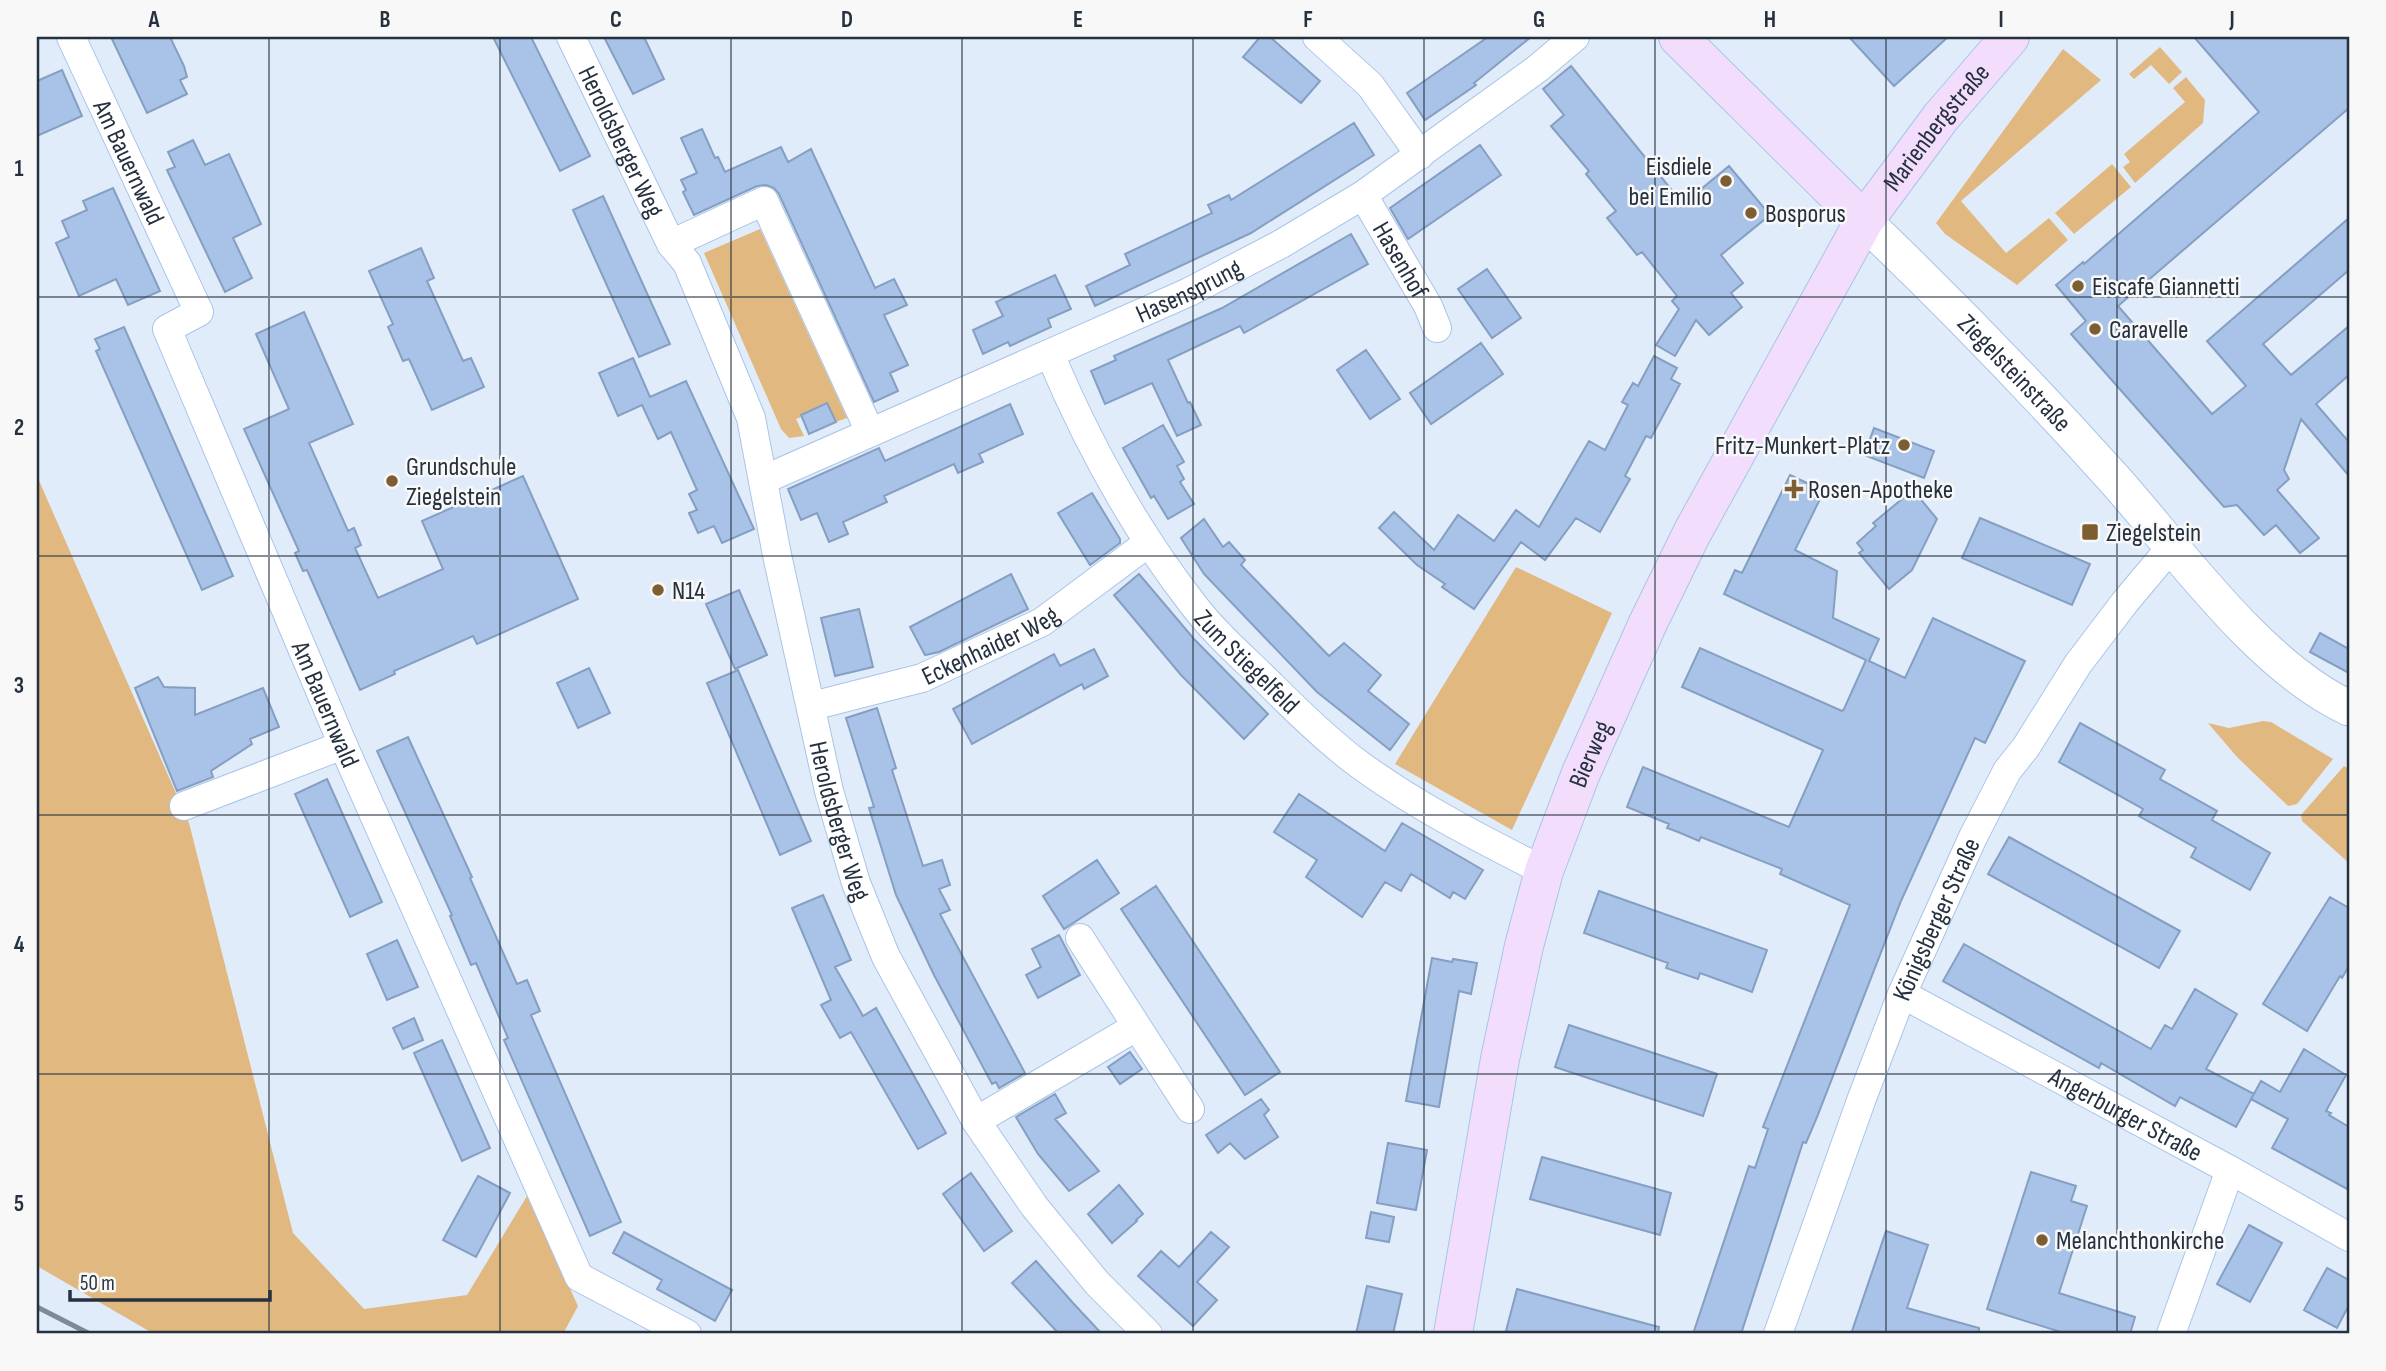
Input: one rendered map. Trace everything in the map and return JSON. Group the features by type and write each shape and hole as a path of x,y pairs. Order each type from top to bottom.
{"main road":[{"name":"Ziegelsteinstraße","path":"1678,37 1864,221"},
{"name":"Marienbergstraße","path":"1864,221 1941,117 2010,37"},
{"name":"Bierweg","path":"1453,1334 1500,1059 1524,946 1544,872 1581,773 1648,622 1733,456 1864,221"}],"street":[{"name":"Am Bauernwald","path":"71,37 199,312 166,329 343,745 579,1277 687,1334"},
{"name":"Heroldsberger Weg","path":"570,37 671,244 688,263 751,418 777,555 829,791 861,895 886,957 976,1121 1034,1206 1097,1283 1148,1334"},
{"path":"1317,37 1370,85 1420,155"},
{"name":"Hasensprung","path":"763,480 1189,292 1281,244 1363,195 1420,155 1537,69 1575,37"},
{"name":"Hasenhof","path":"1363,195 1428,306 1437,328"},
{"name":"Heroldsberger Weg","path":"671,244 764,201 870,432"},
{"name":"Ziegelsteinstraße","path":"1864,221 1981,335 2045,403 2222,603 2286,667 2318,692 2349,708"},
{"name":"Zum Stiegelfeld","path":"1050,354 1110,479 1148,543 1193,605 1236,651 1351,758 1392,787 1544,872"},
{"name":"Eckenhaider Weg","path":"812,706 922,678 1042,622 1148,543"},
{"name":"Königsberger Straße","path":"1778,1334 1862,1098 1902,994 1956,871 2007,771 2085,654 2172,546"},
{"path":"184,806 343,745"},
{"path":"1080,938 1190,1109"},
{"name":"Angerburger Straße","path":"1902,994 2349,1237"},
{"path":"976,1121 1136,1027"},
{"path":"2171,1334 2230,1170"}],"shaded area":[{"path":"2160,47 2182,72 2169,84 2151,65 2134,79 2129,74"},
{"path":"2063,49 2101,80 1961,201 2006,253 2049,218 2068,240 2017,285 1945,234 1936,223"},
{"path":"2186,77 2205,100 2203,123 2135,183 2123,167 2130,162 2124,154 2185,102 2173,88"},
{"path":"2112,164 2131,187 2074,234 2055,213"},
{"path":"760,229 847,418 836,422 828,405 796,419 804,436 789,438 781,429 704,253"},
{"path":"37,476 189,823 293,1233 364,1309 467,1295 527,1196 578,1306 563,1334 154,1334 37,1266"},
{"path":"1516,567 1612,613 1512,830 1395,764"},
{"path":"2263,721 2271,722 2333,759 2297,804 2288,806 2237,757 2208,723 2229,728"},
{"path":"2344,766 2349,769 2349,863 2302,821 2301,815"}],"building":[{"path":"111,37 170,37 184,66 187,77 180,80 187,94 147,113"},
{"path":"493,37 531,37 590,156 560,171"},
{"path":"604,37 644,37 664,79 633,94"},
{"path":"1260,37 1270,37 1320,81 1301,103 1243,57"},
{"path":"1488,37 1531,37 1474,83 1476,85 1425,120 1407,93"},
{"path":"1849,37 1948,37 1894,86"},
{"path":"2194,37 2349,37 2349,108 2118,306 2212,414 2246,386 2207,341 2349,218 2349,270 2263,344 2291,375 2349,326 2349,375 2316,404 2349,442 2349,476 2301,419 2284,470 2289,479 2277,490 2319,538 2300,553 2276,525 2264,535 2237,505 2224,507 2071,334 2086,321 2056,285 2083,262 2084,264 2259,112"},
{"path":"1571,66 1683,204 1729,166 1770,215 1721,255 1743,283 1731,293 1742,307 1709,335 1696,320 1675,356 1656,345 1679,309 1672,301 1677,296 1642,252 1637,255 1607,218 1616,211 1586,174 1589,171 1551,126 1564,115 1543,89"},
{"path":"62,70 82,116 37,136 37,81"},
{"path":"1354,123 1374,155 1251,233 1095,306 1086,286 1130,265 1125,254 1212,213 1208,205 1229,195 1231,200"},
{"path":"702,129 715,158 718,157 725,172 781,147 788,162 811,149 875,288 894,279 907,305 884,315 908,365 890,373 898,391 874,402 774,188 757,186 694,215 683,192 686,190 681,180 697,173 681,138"},
{"path":"193,140 205,165 229,154 261,224 233,238 252,278 225,292 167,170 175,167 168,152"},
{"path":"1480,145 1501,175 1408,239 1390,208"},
{"path":"113,188 160,291 128,305 116,279 79,296 56,243 69,237 62,221 87,210 83,201"},
{"path":"603,196 670,344 639,357 573,210"},
{"path":"1351,234 1368,264 1244,333 1240,326 1168,360 1201,425 1177,436 1152,383 1105,404 1091,371 1116,360 1114,356 1222,308"},
{"path":"421,248 434,278 427,281 463,361 471,358 484,387 432,410 409,359 403,361 388,327 393,324 369,271"},
{"path":"1487,269 1521,318 1492,338 1458,289"},
{"path":"1055,275 1071,309 1048,319 1051,327 1010,346 1008,342 983,354 973,330 1003,316 996,302"},
{"path":"304,312 353,424 309,443 348,531 354,528 361,545 355,548 378,598 443,569 422,521 523,476 578,599 477,644 473,636 394,671 395,674 360,690 307,570 303,571 295,553 299,551 244,429 289,409 256,334"},
{"path":"124,327 233,576 202,590 96,351 100,349 95,339"},
{"path":"1481,343 1503,374 1431,424 1410,393"},
{"path":"1366,350 1400,399 1370,419 1337,370"},
{"path":"1654,356 1677,368 1671,379 1680,384 1651,438 1646,436 1625,476 1630,479 1600,532 1576,518 1545,560 1521,542 1474,609 1442,587 1445,584 1417,565 1379,528 1394,512 1434,550 1458,515 1494,541 1516,510 1539,527 1589,441 1605,450 1628,405 1622,402 1633,383 1638,386"},
{"path":"633,358 650,397 686,381 754,529 722,543 714,526 698,533 689,513 697,510 689,494 697,490 671,432 658,439 642,405 618,416 599,373"},
{"path":"827,403 836,422 809,434 801,415"},
{"path":"1010,404 1023,434 979,454 983,462 958,473 954,464 884,496 887,502 843,522 848,534 829,542 817,513 801,520 788,489 879,448 885,461"},
{"path":"1163,425 1184,462 1177,466 1184,479 1180,482 1194,504 1168,519 1154,496 1151,498 1123,448"},
{"path":"1874,428 1934,451 1924,478 1864,455"},
{"path":"1790,475 1824,491 1795,550 1837,571 1833,618 1879,639 1869,661 1905,678 1933,618 2025,661 1985,743 1975,738 1901,901 1817,1117 1806,1143 1803,1142 1741,1334 1693,1334 1749,1166 1755,1168 1768,1129 1763,1127 1850,905 1780,874 1782,869 1701,837 1699,841 1667,828 1669,824 1627,807 1643,767 1789,827 1823,750 1682,687 1700,648 1842,711 1844,709 1866,660 1724,594 1735,570 1742,573"},
{"path":"1913,490 1937,519 1912,570 1889,589 1859,553 1863,550 1857,543 1876,526 1873,523"},
{"path":"1092,493 1120,543 1090,565 1058,513"},
{"path":"1980,518 2090,564 2072,605 1962,558"},
{"path":"1204,519 1223,547 1229,542 1245,560 1241,565 1329,656 1344,643 1381,675 1368,691 1409,724 1390,750 1317,692 1204,574 1181,538"},
{"path":"1011,574 1028,609 939,652 925,655 910,627"},
{"path":"1139,574 1194,639 1268,714 1244,739 1181,675 1114,595"},
{"path":"739,590 767,655 735,669 706,604"},
{"path":"859,609 873,667 835,676 821,618"},
{"path":"2320,633 2349,649 2349,673 2310,652"},
{"path":"1094,649 1108,676 1084,689 1082,684 972,744 953,709 1054,654 1060,666"},
{"path":"589,668 610,713 578,728 557,683"},
{"path":"738,670 811,841 780,855 707,683"},
{"path":"158,677 164,687 195,688 195,715 263,688 279,727 250,739 252,744 211,771 213,777 177,791 135,688"},
{"path":"877,708 896,768 892,770 923,866 942,860 950,885 939,889 950,910 940,914 1025,1073 999,1088 996,1082 992,1084 934,975 896,895 869,808 874,807 846,718"},
{"path":"2080,723 2165,770 2160,779 2217,811 2212,820 2270,853 2250,890 2191,857 2196,848 2139,816 2143,809 2059,762"},
{"path":"408,737 517,984 527,980 540,1011 531,1015 621,1222 590,1236 504,1040 508,1038 476,963 471,965 450,916 452,915 377,751"},
{"path":"327,779 382,902 350,917 295,794"},
{"path":"1299,794 1385,851 1402,823 1483,870 1465,899 1453,892 1450,898 1411,874 1401,891 1385,882 1362,917 1306,877 1317,860 1274,832"},
{"path":"2009,837 2180,931 2159,968 1988,874"},
{"path":"1097,860 1119,893 1064,929 1043,896"},
{"path":"1156,886 1280,1072 1245,1095 1121,909"},
{"path":"1599,891 1767,950 1752,992 1700,973 1698,979 1666,968 1668,963 1584,933"},
{"path":"823,895 851,960 835,967 863,1016 876,1008 946,1133 918,1149 851,1032 840,1038 821,1005 831,1000 792,908"},
{"path":"2330,897 2349,908 2349,966 2342,978 2340,976 2307,1031 2263,1004"},
{"path":"1059,935 1080,975 1038,998 1026,975 1041,967 1032,949"},
{"path":"397,940 418,987 387,1000 367,954"},
{"path":"1964,944 2151,1049 2165,1025 2172,1029 2195,989 2237,1014 2206,1069 2254,1094 2236,1127 2180,1097 2175,1106 2101,1063 2099,1068 1943,981"},
{"path":"1432,958 1477,963 1471,994 1459,991 1439,1107 1406,1101"},
{"path":"414,1018 423,1040 403,1049 393,1028"},
{"path":"1569,1025 1717,1074 1703,1116 1555,1067"},
{"path":"442,1040 490,1148 462,1161 414,1053"},
{"path":"2304,1049 2346,1075 2326,1111 2349,1127 2349,1190 2272,1148 2288,1119 2251,1099 2261,1081 2280,1092"},
{"path":"1130,1052 1142,1069 1120,1084 1108,1067"},
{"path":"1055,1094 1066,1113 1055,1119 1099,1171 1069,1191 1038,1154 1016,1117"},
{"path":"1261,1099 1269,1110 1264,1115 1278,1137 1245,1159 1230,1143 1218,1153 1206,1135"},
{"path":"1388,1143 1427,1150 1416,1210 1377,1203"},
{"path":"1542,1157 1671,1193 1660,1235 1530,1199"},
{"name":"Melanchthonkirche","path":"2031,1172 2076,1186 2071,1201 2087,1206 2059,1293 2135,1317 2130,1334 2067,1334 1987,1309"},
{"path":"971,1173 1012,1231 984,1251 943,1194"},
{"path":"478,1176 510,1193 476,1257 443,1240"},
{"path":"1119,1185 1143,1214 1112,1243 1088,1214"},
{"path":"1371,1212 1394,1217 1389,1242 1366,1238"},
{"path":"2249,1225 2282,1243 2250,1302 2217,1284"},
{"path":"1886,1231 1928,1245 1907,1308 1979,1328 1979,1334 1851,1334"},
{"path":"624,1232 732,1290 715,1321 657,1289 662,1280 613,1253"},
{"path":"1211,1232 1229,1247 1197,1282 1217,1300 1193,1326 1138,1276 1161,1251 1179,1267"},
{"path":"1036,1261 1102,1334 1059,1334 1012,1283"},
{"path":"2327,1268 2349,1280 2349,1305 2337,1328 2304,1310"},
{"path":"1367,1286 1402,1294 1393,1334 1356,1334"},
{"path":"1517,1289 1659,1327 1658,1334 1518,1334 1506,1331"}],"railway":[{"path":"37,1307 90,1334"}],"place":[{"name":"Eisdiele bei Emilio","path":"1726,181"},
{"name":"Bosporus","path":"1751,213"},
{"name":"Eiscafe Giannetti","path":"2078,286"},
{"name":"Caravelle","path":"2095,329"},
{"name":"Fritz-Munkert-Platz","path":"1904,445"},
{"name":"Grundschule Ziegelstein","path":"392,481"},
{"name":"Rosen-Apotheke","path":"1794,489"},
{"name":"Ziegelstein","path":"2090,532"},
{"name":"N14","path":"658,590"},
{"name":"Melanchthonkirche","path":"2042,1240"}]}
